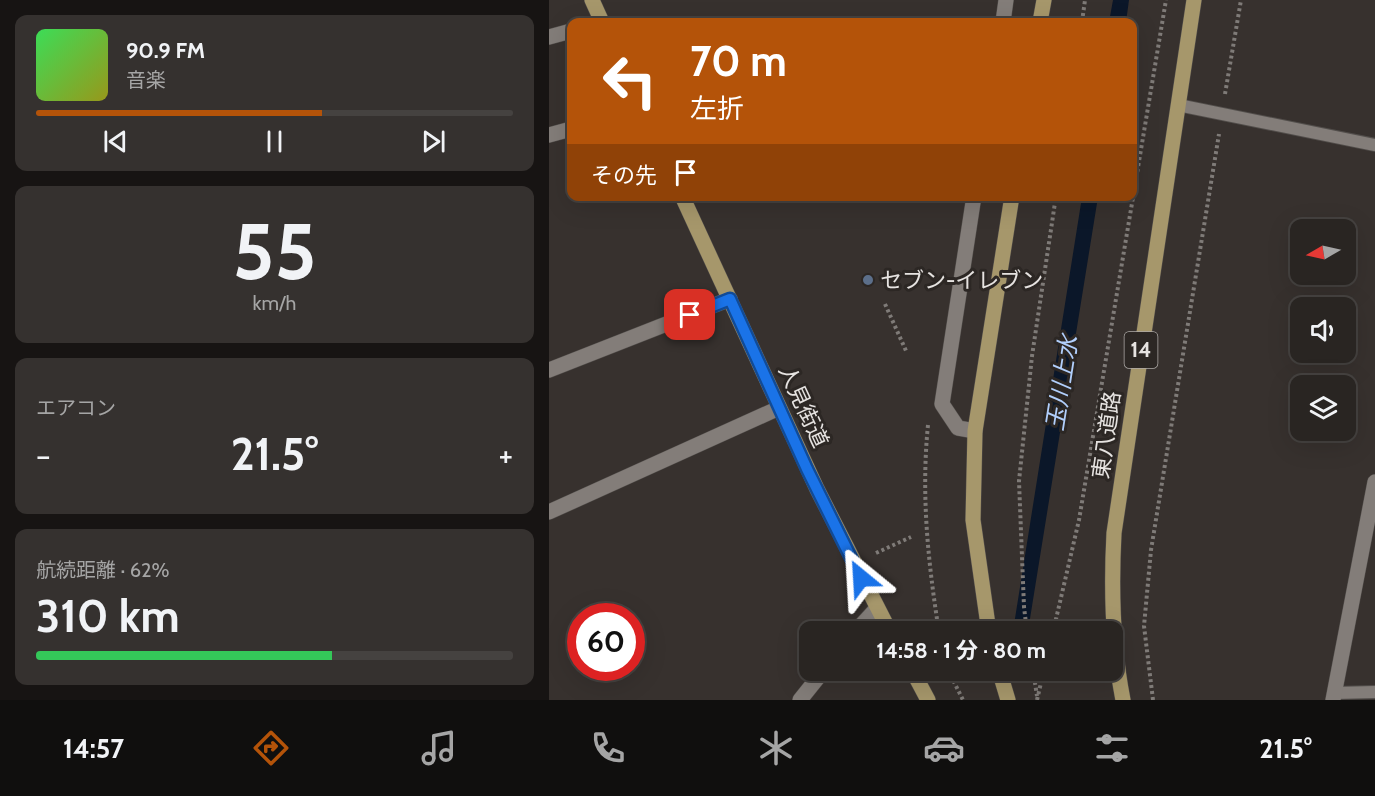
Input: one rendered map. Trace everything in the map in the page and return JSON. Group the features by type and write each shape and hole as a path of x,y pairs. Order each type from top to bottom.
{"main road":[{"path":"592,0 600,18"},
{"path":"1041,18 1044,0"},
{"name":"東八道路","path":"1123,700 1113,628 1111,577 1114,532 1194,0"},
{"name":"人見街道","path":"684,201 779,408 884,621"},
{"path":"987,621 973,520 975,431 1012,201"},
{"path":"918,681 928,700"},
{"path":"1002,681 1008,700"}],"street":[{"path":"1004,18 1006,0"},
{"path":"549,37 567,32"},
{"path":"549,135 567,130"},
{"path":"973,201 942,404 958,428 975,431"},
{"path":"549,370 730,299"},
{"path":"549,512 779,408"},
{"path":"1333,696 1375,482"},
{"path":"865,621 877,608"},
{"path":"800,700 815,681"}],"lane":[{"path":"1178,105 1375,145"},
{"path":"1333,696 1375,692"}],"path":[{"path":"1083,18 1085,0"},
{"path":"1137,173 1166,0"},
{"path":"1153,700 1144,626 1151,550 1241,0"},
{"path":"1026,621 1019,481 1032,356 1055,201"},
{"path":"1056,621 1079,520 1132,201"},
{"path":"885,304 907,352"},
{"path":"854,563 911,537"},
{"path":"954,681 963,700"},
{"path":"1034,681 1037,700"},
{"path":"1037,700 1041,681"}],"water":[{"path":"1113,0 1129,0 1127,18 1110,18"},
{"name":"玉川上水","path":"1081,201 1097,201 1030,621 1015,621"}],"place":[{"name":"セブン-イレブン","path":"868,280"}],"route":[{"path":"690,315 730,299 807,469 861,578"}]}
